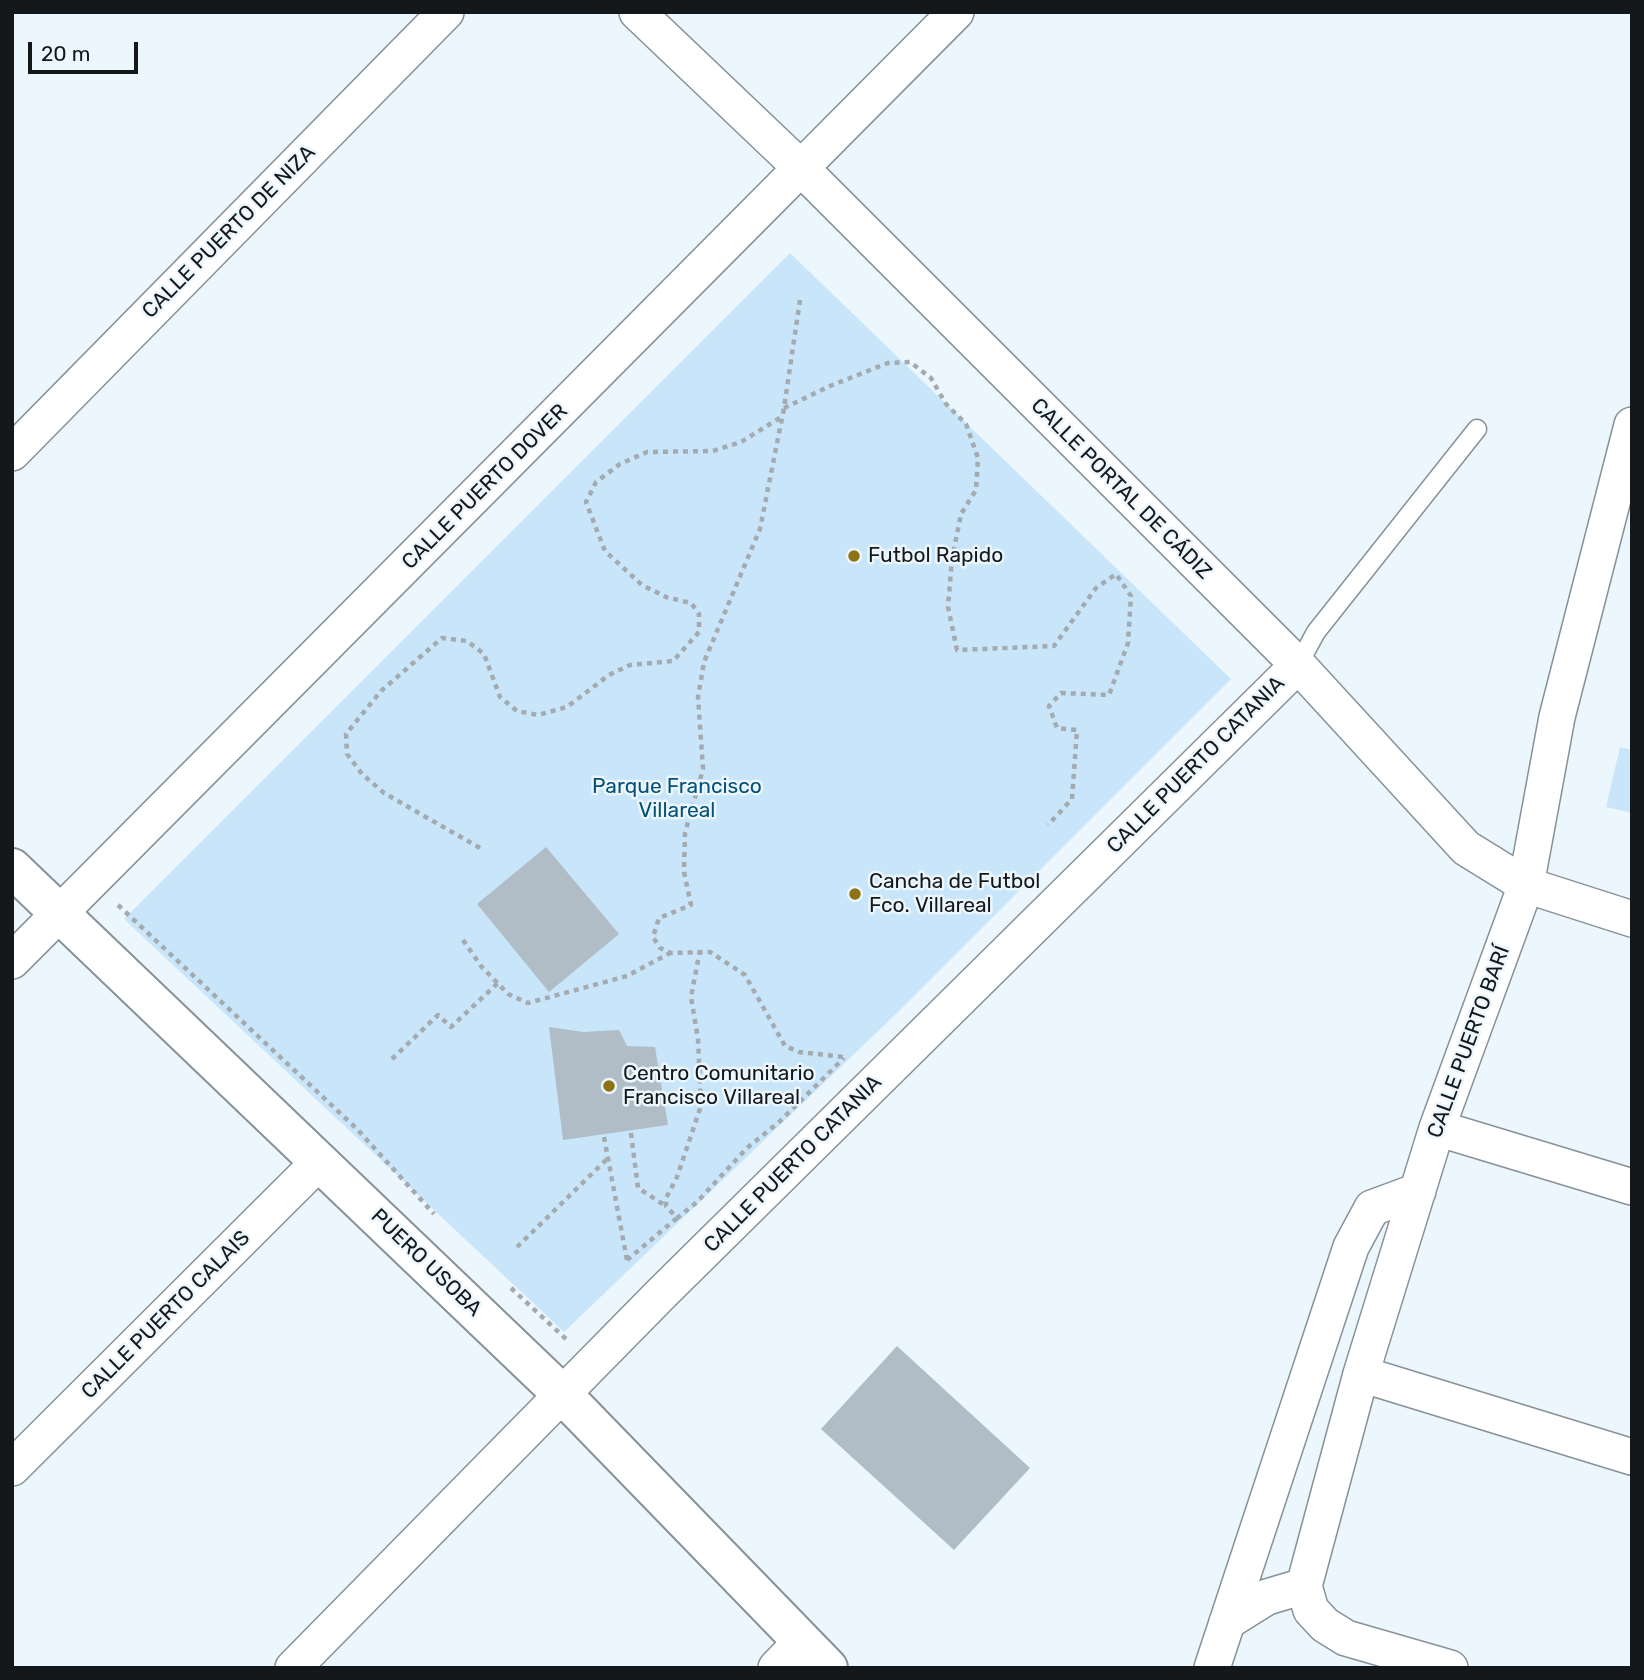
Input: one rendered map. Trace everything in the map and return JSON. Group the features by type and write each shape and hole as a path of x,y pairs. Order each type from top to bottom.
{"street":[{"name":"CALLE PUERTO DE NIZA","path":"12,453 446,12"},
{"name":"CALLE PORTAL DE CÁDIZ","path":"638,12 802,169 1298,665 1466,848 1526,886 1632,919"},
{"name":"CALLE PUERTO DOVER","path":"12,961 956,12"},
{"name":"CALLE PUERTO BARÍ","path":"1304,1586 1362,1374 1437,1128 1526,886 1557,717 1632,425"},
{"name":"CALLE PUERTO CATANIA","path":"293,1668 564,1396 672,1283 1298,665"},
{"name":"PUERO USOBA","path":"12,868 564,1396 788,1655 828,1668"},
{"path":"1437,1128 1632,1187"},
{"name":"CALLE PUERTO CALAIS","path":"12,1468 320,1161"},
{"path":"1212,1668 1351,1247 1372,1208 1418,1191"},
{"path":"1362,1374 1632,1457"},
{"path":"1227,1622 1267,1597 1304,1586 1311,1610 1325,1625 1346,1638 1450,1668"}],"lane":[{"path":"1298,665 1317,632 1477,429"}],"path":[{"path":"671,953 660,948 653,937 659,918 691,905 684,872 685,833 703,769 698,696 704,662 760,529 783,416 800,300"},
{"path":"784,408 888,363 910,362 931,378 946,404 965,424 978,458 976,490 961,514 952,559 948,607 957,650 1054,646 1096,589 1116,573 1131,596 1128,643 1109,695 1060,693 1049,706 1057,728 1077,730 1072,799 1048,825"},
{"path":"480,848 384,793 362,774 347,754 346,734 381,691 442,638 467,640 484,654 500,696 517,711 538,715 566,707 609,675 630,665 673,661 699,632 699,614 691,603 666,597 642,585 605,551 586,502 596,482 620,464 647,452 713,452 741,442 783,416"},
{"path":"91,880 357,1129 438,1219"},
{"path":"463,940 481,966 509,994 528,1003 627,976 671,953 700,950 724,958 745,975 785,1046 799,1052 844,1057 677,1217 627,1260 604,1137"},
{"path":"666,1206 666,1198 677,1177 701,1106 698,1039 691,996 700,950"},
{"path":"391,1059 438,1015 451,1027 498,983"},
{"path":"631,1133 638,1188 666,1206 677,1217"},
{"path":"517,1247 608,1158"}],"green space":[{"name":"Parque Francisco Villareal","path":"790,253 1231,679 898,1012 564,1332 124,919"},
{"path":"1620,747 1632,750 1632,813 1606,807"}],"building":[{"path":"546,847 619,934 549,992 477,904"},
{"name":"Centro Comunitario Francisco Villareal","path":"549,1027 583,1032 619,1030 627,1046 655,1047 668,1125 563,1140"},
{"path":"897,1346 1030,1468 954,1550 821,1429"}],"place":[{"name":"Futbol Rapido","path":"854,556"},
{"name":"Cancha de Futbol Fco. Villareal","path":"855,894"},
{"name":"Centro Comunitario Francisco Villareal","path":"609,1086"}]}
